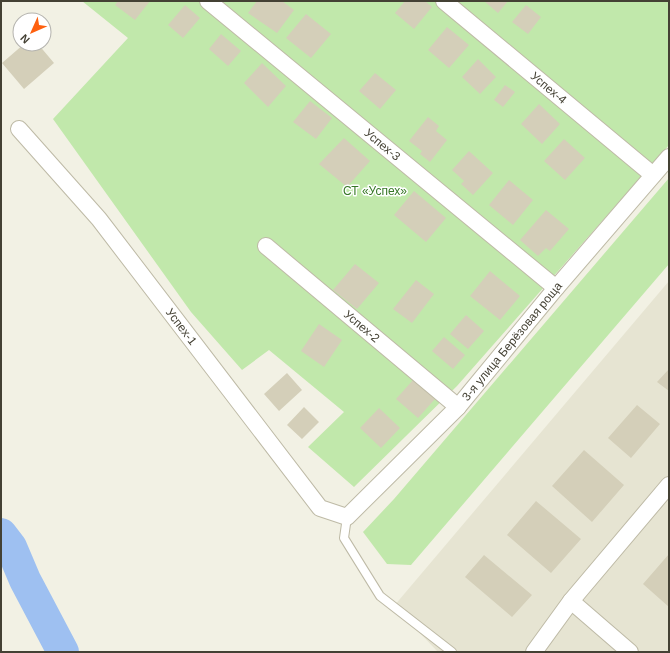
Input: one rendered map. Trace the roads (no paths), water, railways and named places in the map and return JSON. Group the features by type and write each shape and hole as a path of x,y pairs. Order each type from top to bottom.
{"street":[{"name":"Успех-3","path":"208,1 556,288"},
{"name":"Успех-4","path":"444,1 653,175"},
{"name":"Успех-1","path":"20,128 99,219 320,508 347,517"},
{"name":"3-я улица Берёзовая роща","path":"347,517 458,407 556,288 669,157"},
{"name":"Успех-2","path":"266,246 458,407"},
{"path":"534,652 571,601 669,485"},
{"path":"571,601 630,652"}],"lane":[{"path":"347,517 344,538 380,596 452,652"}],"waterway":[{"path":"1,534 11,547 25,580 63,652"}],"park label":[{"name":"СТ «Успех»","path":"375,191"}]}
